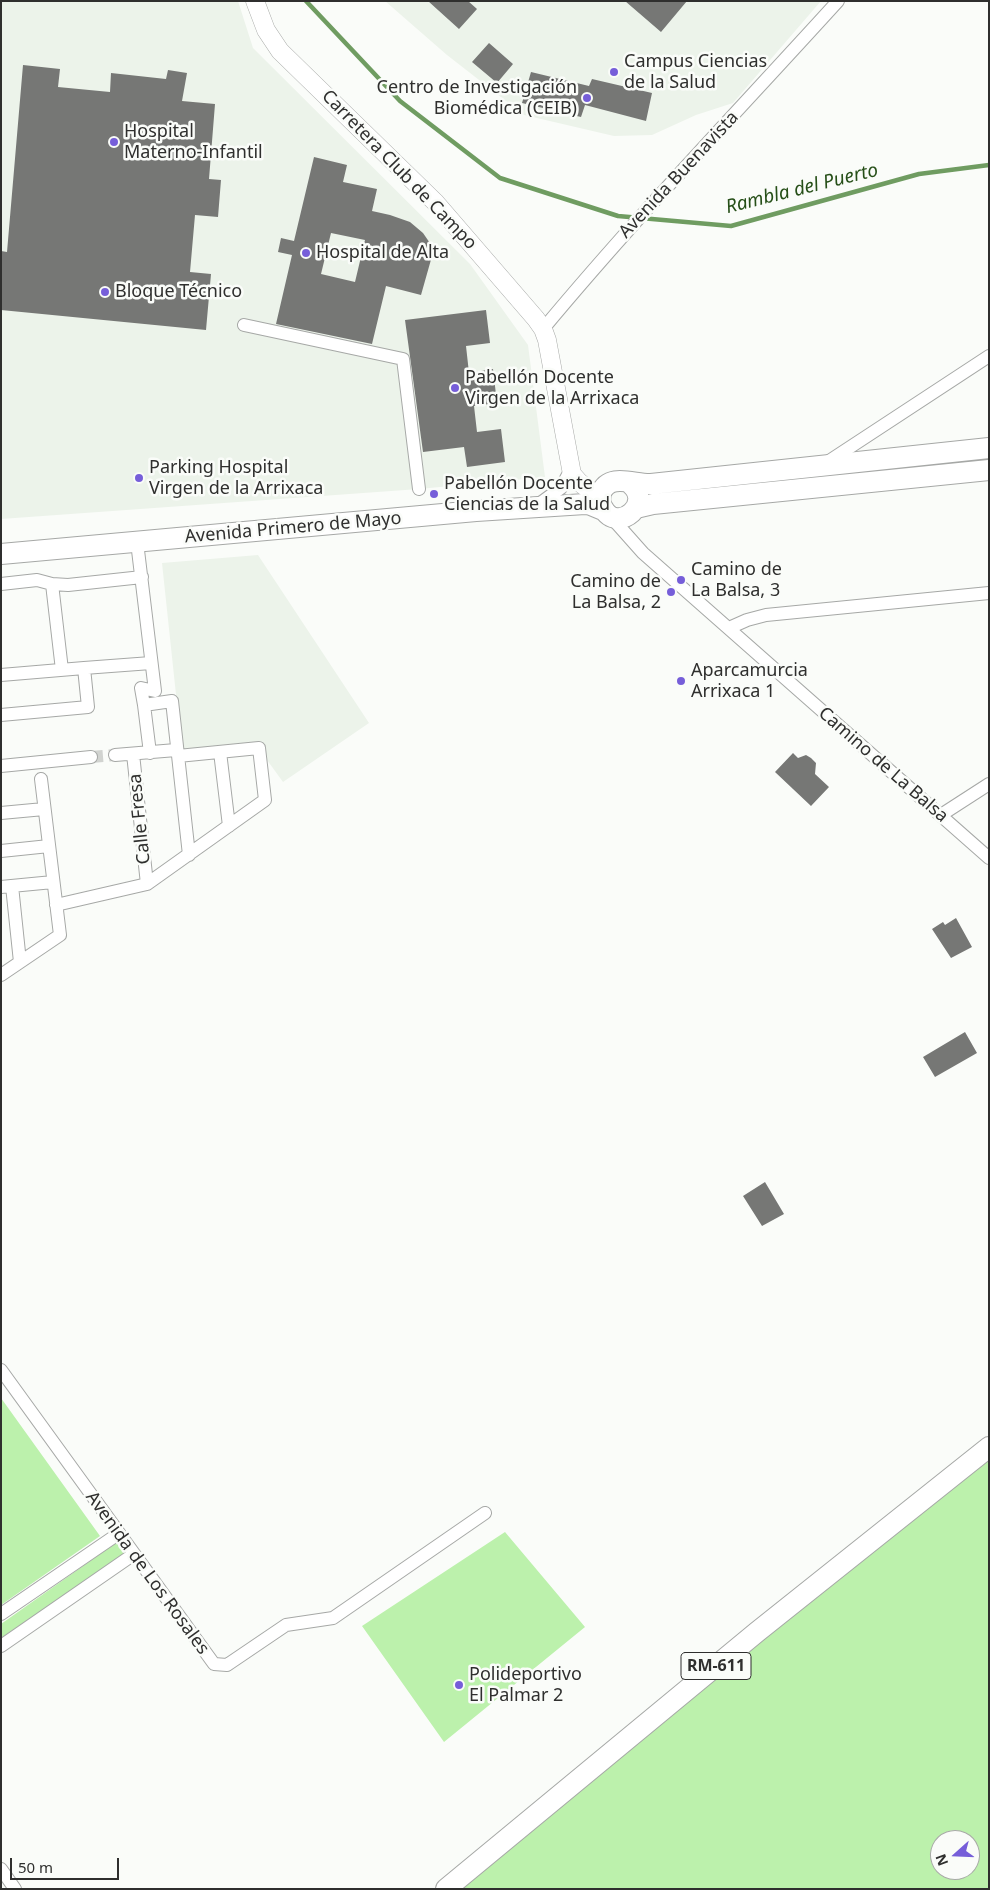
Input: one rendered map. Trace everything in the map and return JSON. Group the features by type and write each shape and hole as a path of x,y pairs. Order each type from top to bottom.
{"main road":[{"path":"604,498 651,484 989,448"},
{"path":"604,498 620,518 654,504 989,470"},
{"path":"604,498 635,489 638,499 634,511"},
{"name":"Avenida Primero de Mayo","path":"1,554 485,510 530,508 604,498"},
{"name":"RM-611","path":"446,1889 757,1632 989,1447"}],"street":[{"name":"Carretera Club de Campo","path":"255,1 266,30 276,46 435,202 543,329 547,340 575,476"},
{"name":"Avenida Buenavista","path":"543,329 660,193 743,106 838,1"},
{"path":"244,325 403,359 419,489"},
{"path":"819,467 989,356"},
{"path":"530,508 544,501 558,491 566,480 575,476 592,484 604,498"},
{"name":"Camino de La Balsa","path":"604,498 643,553 989,858"},
{"name":"Camino de La Balsa","path":"634,511 635,534 643,553"},
{"path":"137,542 155,691 141,688 150,753"},
{"path":"1,584 37,580 52,584 68,585 142,577"},
{"path":"52,584 62,670"},
{"path":"730,628 747,620 766,615 989,594"},
{"path":"1,675 151,663"},
{"path":"1,716 88,707 84,668"},
{"path":"144,705 172,701 189,855"},
{"path":"56,905 147,884 265,800 259,748 220,752 115,755"},
{"path":"220,752 229,826"},
{"name":"Calle Fresa","path":"134,754 147,884"},
{"path":"1,766 91,757"},
{"path":"1,975 60,935 41,779"},
{"path":"940,815 989,784"},
{"path":"1,813 44,809"},
{"path":"1,851 49,846"},
{"path":"20,962 7,886 53,882"},
{"name":"Avenida de Los Rosales","path":"1,1370 214,1664 227,1665 286,1625 333,1618 485,1513"},
{"path":"1,1614 118,1534"},
{"path":"1,1646 134,1554"},
{"path":"1,1869 16,1889"}],"shaded area":[{"path":"1,1 238,1 253,48 470,264 528,345 545,477 419,489 1,519"},
{"name":"Campus Ciencias de la Salud","path":"385,1 821,1 733,103 696,115 652,135 614,136 524,115 447,55"},
{"path":"258,555 369,723 283,782 254,742 182,751 162,563"}],"green space":[{"path":"1,1398 100,1536 1,1605"},
{"path":"989,1451 989,1889 460,1889"},
{"name":"Polideportivo El Palmar 2","path":"505,1532 585,1627 444,1742 362,1626"},
{"path":"117,1542 125,1554 1,1638 1,1624"}],"building":[{"path":"428,1 468,1 477,9 459,29"},
{"path":"625,1 687,1 661,32"},
{"path":"489,43 513,64 497,83 472,62"},
{"name":"Hospital Materno-Infantil","path":"23,65 60,69 58,87 110,92 111,73 166,79 168,70 187,73 182,101 215,104 209,179 221,180 218,217 195,215 190,272 211,274 206,330 1,310 1,251 7,252"},
{"name":"Centro de Investigación Biomédica (CEIB)","path":"531,72 589,86 592,79 652,93 646,121 585,105 581,117 522,103"},
{"name":"Hospital de Alta","path":"314,157 347,165 343,182 377,189 372,211 410,222 423,233 434,249 421,295 386,286 372,344 276,324 292,255 278,252 281,238 294,241","holes":["331,233 365,240 355,282 321,274"]},
{"name":"Pabellón Docente Virgen de la Arrixaca","path":"486,310 490,343 466,346 469,373 493,369 497,403 474,406 477,432 501,429 505,462 467,467 464,447 423,452 405,320"},
{"path":"793,753 798,758 806,755 811,758 816,763 815,774 829,787 811,806 775,772"},
{"path":"956,918 972,947 951,958 932,929 943,922 945,925"},
{"path":"965,1032 977,1053 935,1077 923,1057"},
{"path":"765,1182 784,1214 762,1226 743,1196"}],"waterway":[{"name":"Rambla del Puerto","path":"306,1 400,101 500,178 618,216 731,226 919,174 989,165"}],"tunnel":[{"path":"91,757 115,755"}],"place":[{"name":"Campus Ciencias de la Salud","path":"614,72"},
{"name":"Centro de Investigación Biomédica (CEIB)","path":"587,98"},
{"name":"Hospital Materno-Infantil","path":"114,142"},
{"name":"Hospital de Alta","path":"306,253"},
{"name":"Bloque Técnico","path":"105,292"},
{"name":"Pabellón Docente Virgen de la Arrixaca","path":"455,388"},
{"name":"Parking Hospital Virgen de la Arrixaca","path":"139,478"},
{"name":"Pabellón Docente Ciencias de la Salud","path":"434,494"},
{"name":"Camino de La Balsa, 3","path":"681,580"},
{"name":"Camino de La Balsa, 2","path":"671,592"},
{"name":"Aparcamurcia Arrixaca 1","path":"681,681"},
{"name":"Polideportivo El Palmar 2","path":"459,1685"}]}
